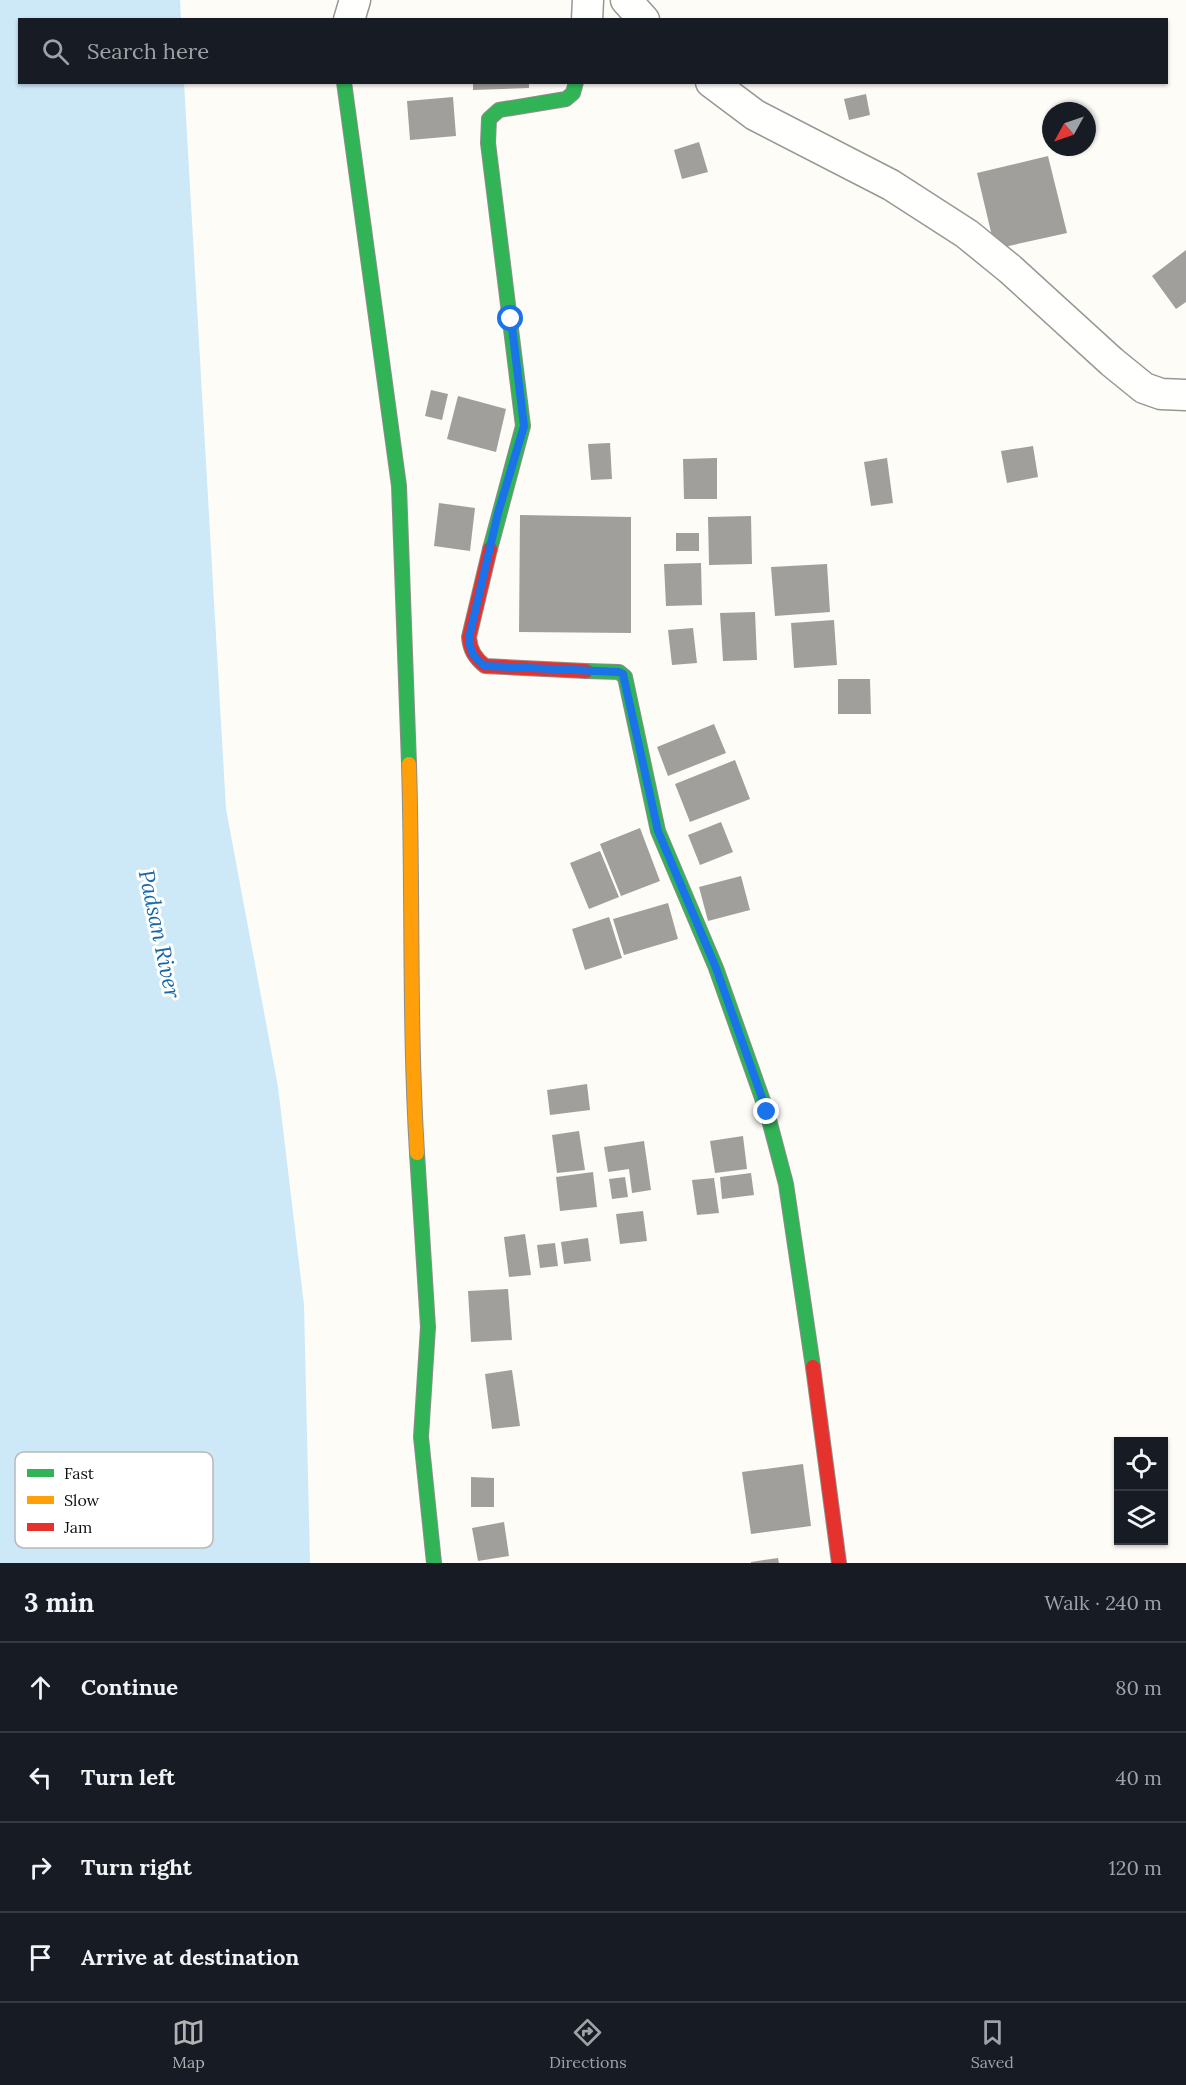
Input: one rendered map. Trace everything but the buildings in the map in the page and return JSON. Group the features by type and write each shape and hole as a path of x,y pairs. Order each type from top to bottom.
{"street":[{"path":"350,18 355,0"},
{"path":"587,18 588,0"},
{"path":"626,0 642,18"},
{"path":"344,84 399,486 411,835 412,1072 428,1327 421,1437 434,1563"},
{"path":"575,84 573,93 566,99 499,110 489,119 488,143 524,426 498,513 469,637 470,650 474,658 485,666 619,672 625,677 658,831 720,979 767,1112 786,1184 839,1563"},
{"path":"714,84 755,115 891,185 967,234 1010,269 1112,362 1144,388 1161,394 1186,395"}],"water":[{"name":"Padsan River","path":"0,0 180,0 181,18 18,18 18,84 184,84 226,809 278,1087 304,1305 310,1563 0,1563"}],"traffic: fast":[{"path":"344,84 399,486 409,764"},
{"path":"490,549 523,426 488,143 489,119 499,110 566,99 573,93 575,84"},
{"path":"586,671 619,672 625,677 658,831 716,968 767,1112 786,1184 813,1367"},
{"path":"417,1153 428,1327 421,1437 434,1563"}],"traffic: slow":[{"path":"409,764 413,1056 417,1153"}],"traffic: jam":[{"path":"490,549 469,637 476,657 485,666 586,671"},
{"path":"813,1367 839,1563"}],"route":[{"path":"511,319 524,426 498,513 469,637 470,650 474,658 485,666 619,672 625,677 658,831 716,968 767,1112"}]}
